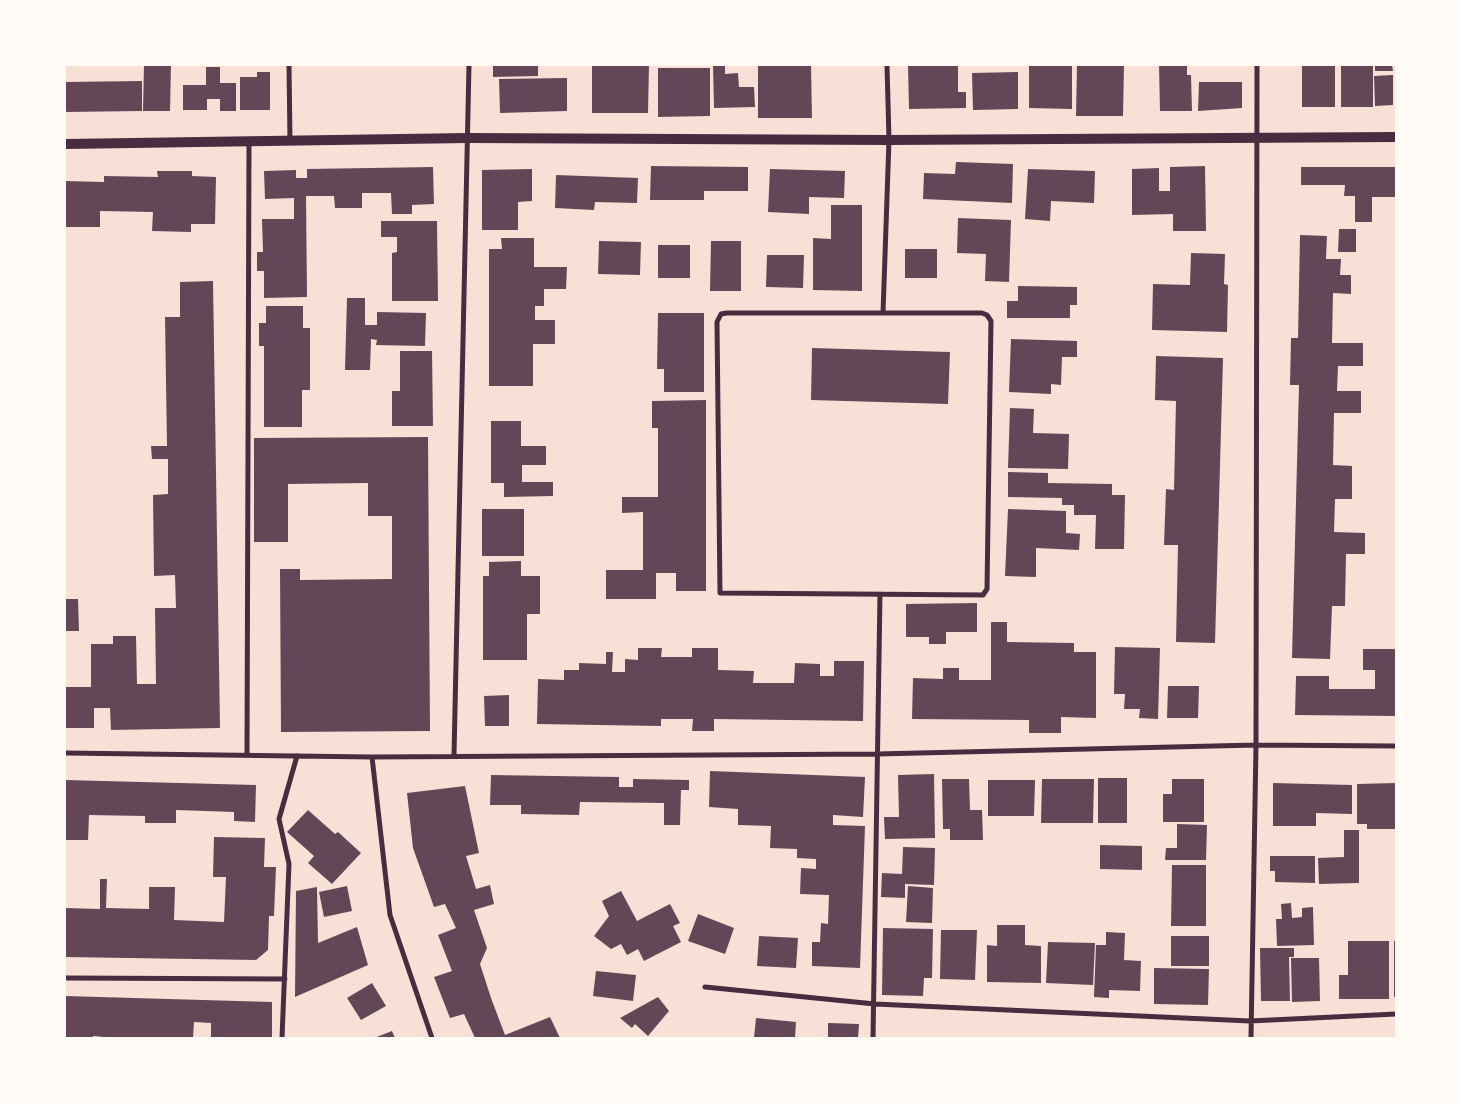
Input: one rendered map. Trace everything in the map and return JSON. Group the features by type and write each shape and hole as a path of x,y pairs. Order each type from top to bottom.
{"main road":[{"path":"65,144 468,138 889,140 1396,138"}],"street":[{"path":"289,65 290,141"},
{"path":"454,755 469,65"},
{"path":"883,313 889,140 887,65"},
{"path":"1251,1038 1256,745 1257,65"},
{"path":"246,754 249,141"},
{"path":"982,313 991,321 987,589 983,595 976,596 880,594 720,592 718,322 720,314 982,313"},
{"path":"873,1038 880,594"},
{"path":"65,753 297,756 877,754 1256,745 1396,746"},
{"path":"282,1038 289,864 279,819 297,756"},
{"path":"372,756 390,915 432,1038"},
{"path":"65,978 285,979"},
{"path":"705,987 875,1004 1250,1021 1396,1014"}],"building":[{"path":"144,65 171,65 170,111 143,111"},
{"path":"493,65 538,65 538,76 493,77"},
{"path":"592,65 649,65 648,113 592,113"},
{"path":"713,65 725,65 725,74 738,73 739,87 754,87 755,107 714,108"},
{"path":"758,65 811,65 812,118 758,118"},
{"path":"908,65 958,65 958,92 966,92 966,108 909,109"},
{"path":"1029,65 1072,65 1072,109 1029,108"},
{"path":"1077,65 1124,65 1123,116 1076,116"},
{"path":"1159,65 1187,65 1187,75 1191,75 1192,111 1160,111"},
{"path":"1341,65 1373,65 1373,107 1341,107"},
{"path":"1375,65 1392,65 1393,71 1375,71"},
{"path":"1302,66 1335,66 1335,107 1302,107"},
{"path":"206,67 220,67 220,83 236,83 236,111 220,111 220,99 207,99 207,110 183,110 183,85 206,85"},
{"path":"658,68 710,68 710,116 658,117"},
{"path":"257,72 270,72 270,110 240,110 240,77 257,77"},
{"path":"1018,72 1018,109 973,110 972,73"},
{"path":"1393,75 1393,105 1375,106 1374,76"},
{"path":"567,78 567,111 500,113 499,79"},
{"path":"142,81 142,111 65,112 65,82"},
{"path":"1199,82 1242,82 1242,108 1198,111"},
{"path":"956,162 1013,164 1012,203 923,199 924,173 955,174"},
{"path":"651,166 748,167 748,191 704,191 704,200 650,200"},
{"path":"1205,166 1206,231 1173,231 1173,214 1132,215 1132,169 1159,168 1159,191 1170,191 1170,167"},
{"path":"433,167 434,204 412,205 412,214 392,214 391,193 362,193 362,208 335,208 334,196 306,196 307,297 264,298 264,271 257,271 257,252 263,252 262,219 294,219 294,198 265,199 264,171 296,170 296,178 307,178 307,169"},
{"path":"1301,167 1396,167 1396,197 1372,197 1372,222 1355,222 1355,196 1344,196 1345,185 1301,185"},
{"path":"532,169 532,201 518,202 518,230 482,230 482,170"},
{"path":"770,169 845,171 844,198 809,197 809,214 768,212"},
{"path":"1028,169 1095,171 1094,203 1051,201 1050,221 1025,219"},
{"path":"157,171 192,171 192,176 216,177 215,224 191,224 191,232 152,231 153,212 100,211 100,227 65,227 65,181 104,182 104,176 158,177"},
{"path":"556,175 638,178 637,203 595,202 594,210 555,208"},
{"path":"831,205 862,205 862,291 813,290 813,238 831,239"},
{"path":"958,218 1011,220 1009,282 985,281 986,254 957,253"},
{"path":"381,221 437,221 438,301 392,301 392,253 397,252 397,237 381,237"},
{"path":"1339,229 1356,229 1356,252 1338,252"},
{"path":"1300,235 1327,236 1326,259 1341,259 1340,275 1351,275 1351,294 1333,293 1332,343 1363,343 1363,366 1338,366 1337,391 1361,391 1361,413 1334,413 1333,465 1352,466 1352,499 1335,499 1334,532 1365,533 1365,554 1346,554 1345,606 1332,606 1330,659 1292,658 1299,385 1290,385 1291,338 1298,338"},
{"path":"501,238 534,238 534,267 567,267 566,289 544,289 544,306 535,306 535,320 555,320 555,344 533,344 533,386 489,386 489,249 502,249"},
{"path":"599,241 641,242 640,275 598,274"},
{"path":"711,241 741,241 741,291 710,291"},
{"path":"658,245 690,245 690,278 658,278"},
{"path":"905,249 937,249 937,278 905,278"},
{"path":"1191,253 1225,254 1224,284 1228,285 1227,332 1152,330 1153,284 1190,285"},
{"path":"767,255 804,255 803,288 766,287"},
{"path":"213,281 220,728 111,730 110,708 94,708 94,728 65,728 65,687 91,687 91,644 113,644 113,636 136,636 137,684 156,684 155,608 176,608 175,575 154,576 153,495 168,494 168,459 152,459 151,446 167,446 165,317 180,317 180,282"},
{"path":"1018,286 1077,287 1077,305 1070,305 1070,318 1007,318 1007,301 1018,301"},
{"path":"347,298 365,298 365,325 377,325 377,312 426,313 425,346 376,345 377,340 371,339 370,370 345,370"},
{"path":"266,306 303,306 303,328 310,328 310,390 302,390 302,427 264,427 264,346 259,346 259,323 266,323"},
{"path":"658,313 704,313 704,392 664,392 664,369 657,369"},
{"path":"1011,339 1077,341 1077,357 1062,357 1061,385 1051,384 1051,394 1009,392"},
{"path":"812,348 950,352 948,404 811,400"},
{"path":"400,351 432,351 433,426 392,426 392,391 400,391"},
{"path":"1156,356 1223,358 1215,643 1176,642 1178,545 1164,545 1166,489 1174,490 1176,401 1155,400"},
{"path":"706,400 706,591 676,591 676,573 656,573 656,599 606,599 606,570 643,570 643,512 622,513 622,497 658,497 658,428 652,428 652,401"},
{"path":"1010,408 1034,409 1033,433 1069,434 1068,469 1008,468"},
{"path":"491,421 521,421 521,446 546,446 546,465 522,465 522,482 553,482 553,496 504,497 504,483 491,483"},
{"path":"428,437 430,731 281,732 280,569 300,569 300,580 392,579 392,516 368,516 368,483 288,484 288,542 254,542 254,438"},
{"path":"1008,472 1048,473 1048,483 1112,484 1112,495 1125,495 1124,549 1095,549 1096,515 1074,515 1074,505 1062,505 1062,498 1008,497"},
{"path":"482,509 524,509 524,556 482,556"},
{"path":"1008,509 1066,511 1066,533 1080,534 1079,550 1036,548 1036,577 1005,576"},
{"path":"521,561 521,576 540,576 540,614 527,614 527,660 483,660 483,576 489,576 489,562"},
{"path":"65,599 78,599 79,631 65,631"},
{"path":"977,603 977,632 946,632 946,644 929,644 929,637 906,637 906,604"},
{"path":"991,622 1007,622 1007,642 1074,643 1074,652 1096,652 1096,718 1061,717 1061,733 1029,733 1029,720 912,719 913,678 943,679 943,668 959,668 959,680 991,680"},
{"path":"1115,647 1160,648 1158,719 1139,718 1140,709 1124,709 1125,694 1114,694"},
{"path":"638,648 662,648 661,657 692,657 692,648 718,648 718,670 754,671 753,683 794,683 795,663 820,664 820,676 834,676 834,661 864,661 863,721 714,719 714,731 692,731 693,719 661,719 661,726 537,724 538,679 564,680 564,670 579,670 579,663 606,664 606,652 613,652 612,672 625,672 625,659 638,660"},
{"path":"1363,649 1396,649 1396,716 1295,715 1296,676 1329,676 1329,689 1375,689 1375,670 1363,670"},
{"path":"1168,686 1199,686 1198,718 1167,718"},
{"path":"509,695 509,726 485,726 484,696"},
{"path":"710,771 865,777 863,817 833,815 833,825 865,826 860,968 812,966 812,942 820,942 821,923 828,924 829,895 800,894 801,868 816,869 816,859 797,858 797,849 770,848 771,826 738,825 738,809 709,807"},
{"path":"934,774 935,838 885,839 884,817 899,817 898,775"},
{"path":"491,775 619,777 619,787 633,787 633,779 689,780 689,790 681,790 680,825 664,825 664,803 580,802 579,815 521,814 521,805 490,805"},
{"path":"1098,778 1127,778 1127,823 1098,823"},
{"path":"942,779 969,779 970,810 982,810 983,840 950,840 950,829 943,829"},
{"path":"1042,779 1094,779 1093,823 1041,823"},
{"path":"1172,779 1204,779 1204,822 1163,822 1163,794 1172,794"},
{"path":"65,780 256,785 255,822 234,821 234,812 176,810 176,823 145,823 145,816 89,815 88,840 65,840"},
{"path":"988,780 1035,780 1034,816 988,816"},
{"path":"1273,783 1352,785 1352,814 1316,813 1316,826 1273,826"},
{"path":"1396,783 1396,829 1367,829 1367,824 1357,824 1357,784"},
{"path":"465,786 479,853 466,856 476,889 490,885 494,904 474,910 487,948 480,964 491,998 505,1035 550,1017 560,1038 475,1038 464,1014 450,1018 434,977 452,971 438,935 456,928 445,904 434,907 413,848 407,793"},
{"path":"308,810 335,834 338,832 361,853 332,884 308,863 314,856 287,832"},
{"path":"1177,824 1207,825 1206,860 1165,860 1166,848 1177,848"},
{"path":"1344,830 1359,830 1359,883 1319,884 1318,858 1344,857"},
{"path":"214,837 265,838 264,867 276,867 274,916 269,916 268,950 256,960 65,957 65,908 100,909 100,879 107,879 106,908 149,909 149,887 175,887 174,920 224,922 226,877 213,877"},
{"path":"1100,845 1142,846 1142,870 1100,869"},
{"path":"903,847 935,848 934,885 905,884 905,898 881,897 882,873 902,874"},
{"path":"1270,856 1315,856 1315,883 1275,882 1275,871 1270,871"},
{"path":"1172,865 1206,865 1206,926 1171,926"},
{"path":"347,886 352,911 324,917 319,892"},
{"path":"908,886 933,888 932,923 906,922"},
{"path":"317,887 318,943 357,927 368,965 295,997 296,891"},
{"path":"621,891 637,921 670,904 680,923 673,926 681,942 644,961 638,949 627,955 621,944 611,949 594,936 609,916 602,901"},
{"path":"1291,903 1292,918 1302,917 1302,908 1313,907 1314,945 1277,946 1276,919 1282,919 1281,904"},
{"path":"698,914 734,928 725,954 688,941"},
{"path":"997,925 1025,925 1025,945 1041,946 1041,983 987,982 987,945 997,946"},
{"path":"883,928 933,929 932,978 924,978 923,996 882,995"},
{"path":"941,930 977,930 975,980 940,979"},
{"path":"1106,932 1125,933 1124,960 1141,961 1140,991 1109,990 1109,998 1094,997 1096,945 1106,945"},
{"path":"759,936 798,938 796,968 757,966"},
{"path":"1171,936 1209,936 1209,966 1171,966"},
{"path":"1348,941 1389,941 1389,999 1339,999 1339,975 1348,975"},
{"path":"1394,941 1396,941 1396,997 1394,997"},
{"path":"1048,942 1095,943 1093,985 1046,983"},
{"path":"1260,948 1294,948 1294,957 1289,957 1290,1001 1261,1001"},
{"path":"1291,958 1319,958 1320,1001 1292,1002"},
{"path":"1154,968 1209,969 1208,1005 1154,1004"},
{"path":"596,971 636,975 633,1001 593,996"},
{"path":"372,983 386,1006 361,1020 347,998"},
{"path":"65,996 272,1002 272,1038 211,1038 211,1023 194,1022 193,1038 115,1038 93,1036 93,1038 65,1038"},
{"path":"658,997 669,1011 648,1036 635,1024 632,1028 620,1018"},
{"path":"756,1018 796,1022 795,1038 754,1038"},
{"path":"828,1023 859,1024 858,1038 828,1038"},
{"path":"392,1031 395,1038 374,1038"}]}
